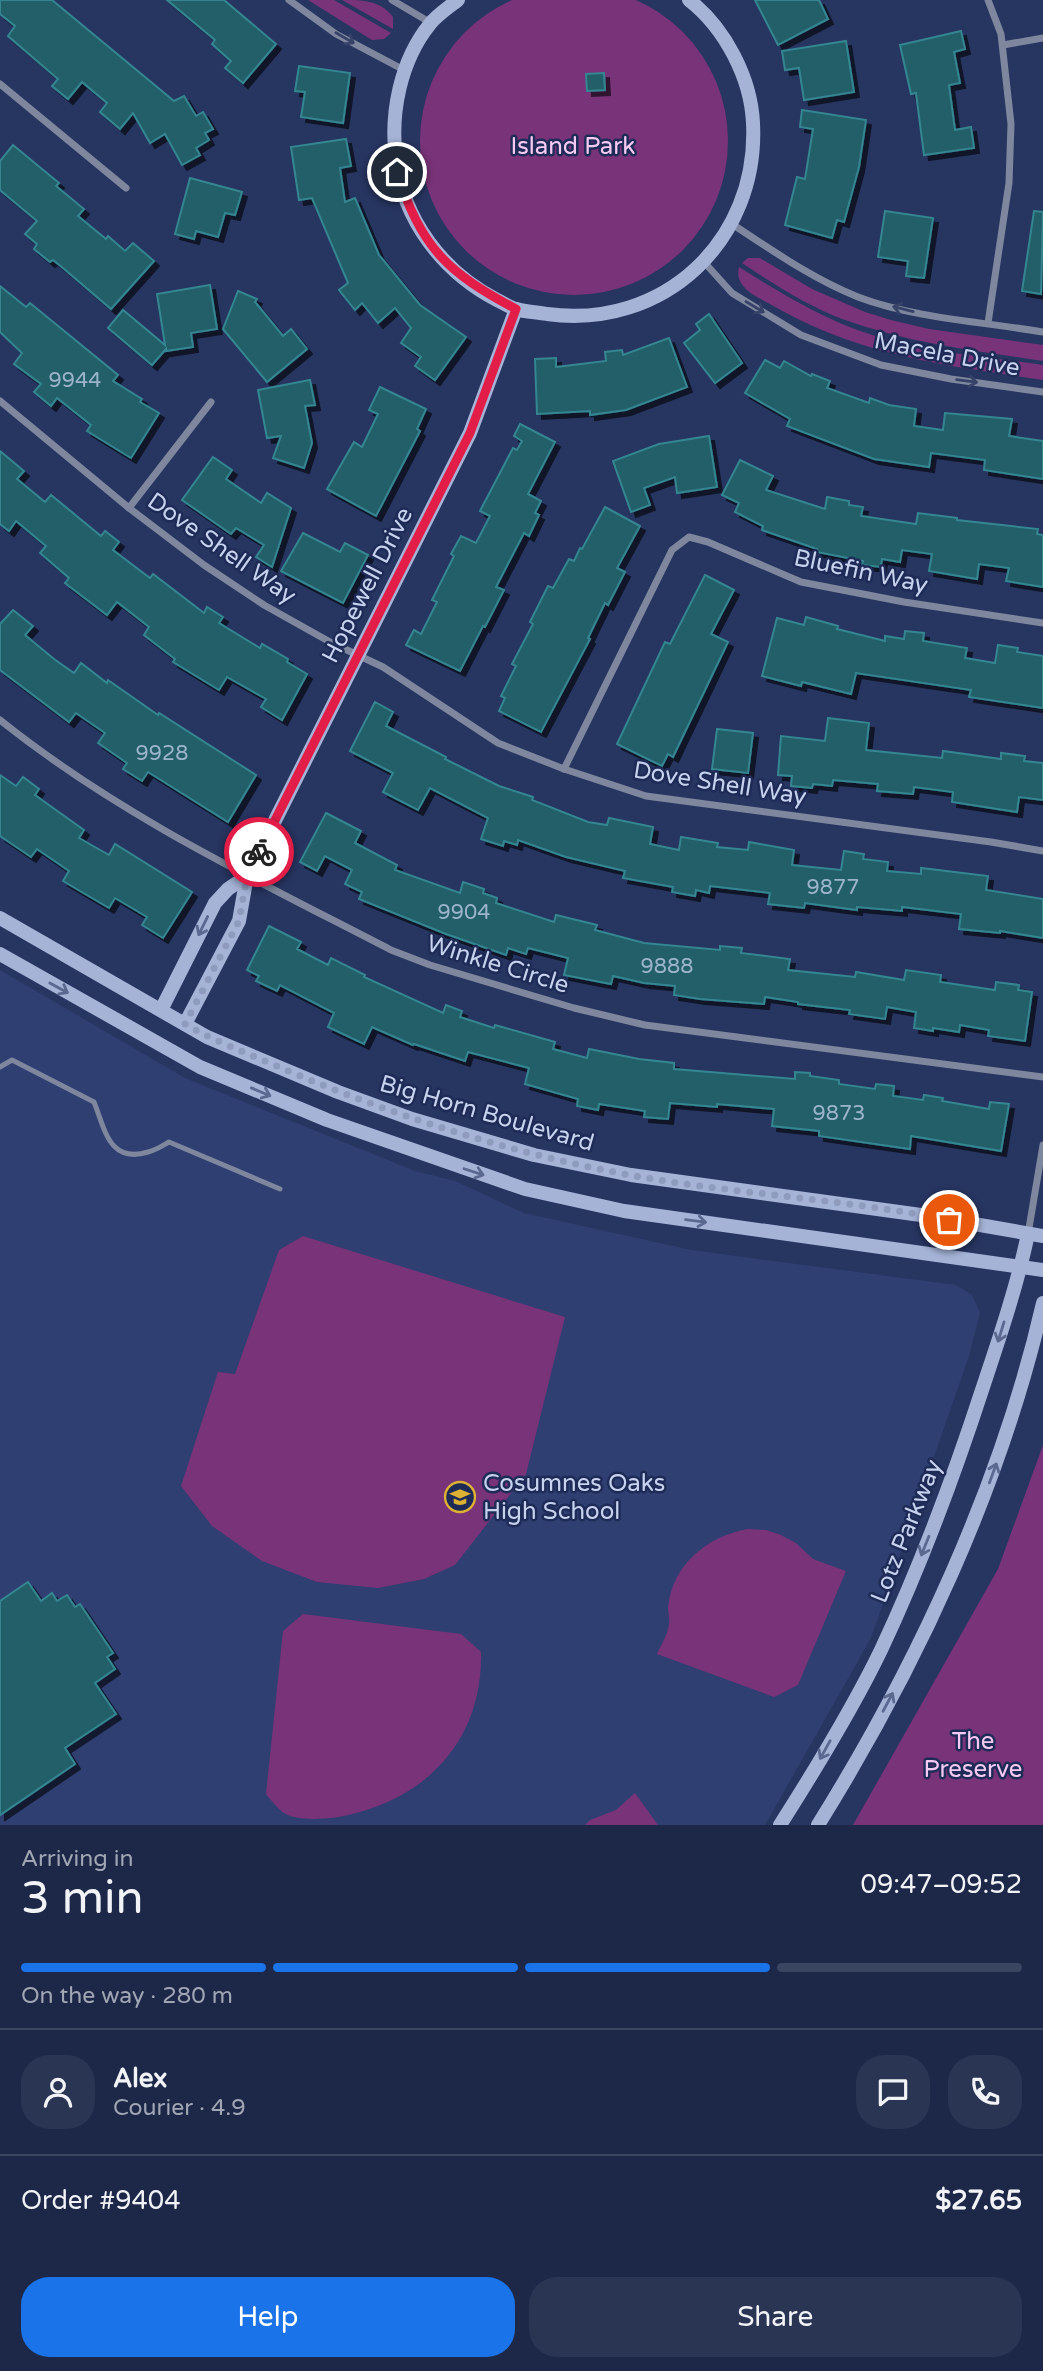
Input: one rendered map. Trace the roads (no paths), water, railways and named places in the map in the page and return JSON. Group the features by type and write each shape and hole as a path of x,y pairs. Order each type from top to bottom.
{"street":[{"path":"289,0 337,34 404,70"},
{"path":"392,0 431,23"},
{"path":"458,0 431,23 404,70 397,101 393,141 397,172 408,206 429,243 454,271 484,293 516,309 566,316 608,314 665,292 704,262 732,224 747,188 754,150 752,111 742,73 724,39 696,2"},
{"path":"988,0 1001,34 1011,124 1009,183 988,323"},
{"path":"1003,45 1043,38"},
{"path":"0,83 126,188"},
{"name":"Macela Drive","path":"732,224 793,264 860,298 933,316 1043,332"},
{"name":"Macela Drive","path":"704,262 732,293 801,335 881,365 951,379 1043,392"},
{"name":"Hopewell Drive","path":"185,1024 239,921 247,876 470,433 516,309"},
{"name":"Dove Shell Way","path":"0,401 129,508 204,565 264,605 383,667 498,743 564,769 646,796 936,834 1043,852"},
{"path":"129,508 211,402"},
{"name":"Bluefin Way","path":"564,769 672,550 689,537 708,542 801,582 904,602 1043,623"},
{"name":"Winkle Circle","path":"0,720 90,786 159,830 391,950 430,965 645,1026 1043,1077"},
{"name":"Hopewell Drive","path":"161,1010 215,903 228,889 247,876"},
{"name":"Big Horn Boulevard","path":"0,918 219,1042 338,1092 412,1119 534,1155 631,1175 928,1216 1036,1235"},
{"path":"0,954 201,1067 327,1120 525,1189 624,1211 1043,1270"},
{"path":"1036,1235 1043,1145"},
{"name":"Lotz Parkway","path":"780,1825 880,1652 904,1598 960,1460 1021,1266 1036,1235"},
{"path":"818,1825 908,1664 958,1557 995,1470 1043,1303"}],"lane":[{"path":"0,1066 12,1060 23,1064 94,1102 107,1137 122,1153 137,1155 152,1152 169,1142 280,1189"}],"place":[{"name":"Cosumnes Oaks High School","path":"460,1497"}],"park label":[{"name":"Island Park","path":"573,146"},
{"name":"The Preserve","path":"973,1755"}]}
